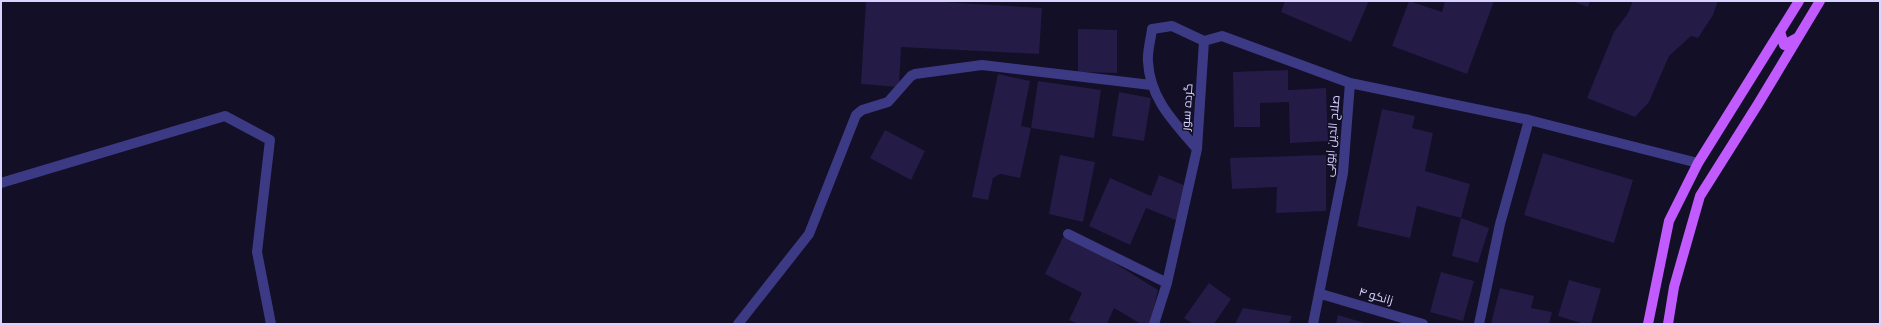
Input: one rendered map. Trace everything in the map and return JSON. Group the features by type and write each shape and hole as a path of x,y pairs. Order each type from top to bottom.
{"main road":[{"path":"1648,324 1669,221 1698,163 1799,1"},
{"path":"1668,324 1674,287 1700,196 1820,1"},
{"path":"1780,30 1784,45 1798,37"},
{"path":"1768,52 1781,49 1783,63"}],"street":[{"path":"1197,149 1167,113 1151,85 1148,61 1152,28 1172,26 1204,41 1222,36 1350,83"},
{"name":"گرده سور","path":"1154,324 1167,283 1197,149 1204,41"},
{"path":"738,324 809,234 856,115 862,110 888,102 911,76 915,74 982,65 1151,85"},
{"name":"صلاح الدین ایوبی","path":"1313,324 1321,294 1343,173 1350,83 1529,120 1698,163"},
{"path":"1,183 225,116 270,140 257,252 271,324"},
{"path":"1479,324 1500,224 1529,120"},
{"path":"1068,234 1167,283"},
{"name":"زانکو ۴","path":"1321,294 1423,324"}],"building":[{"path":"866,1 925,1 1042,8 1039,54 901,47 899,87 861,84"},
{"path":"1285,1 1369,1 1351,42 1281,12"},
{"path":"1409,1 1442,12 1445,1 1494,1 1467,74 1392,46"},
{"path":"1572,1 1590,1 1588,7"},
{"path":"1633,1 1718,1 1713,15 1698,38 1691,36 1669,56 1649,102 1635,117 1587,98 1614,32 1628,13"},
{"path":"1078,29 1117,30 1117,73 1078,72"},
{"path":"1288,70 1288,90 1326,88 1328,141 1290,143 1289,102 1260,103 1260,127 1234,127 1233,72"},
{"path":"998,74 1030,81 1021,126 1031,128 1020,178 1000,174 993,178 988,200 972,197"},
{"path":"1038,81 1101,90 1094,138 1031,128"},
{"path":"1119,92 1151,98 1144,141 1112,136"},
{"path":"1382,109 1415,116 1412,128 1433,133 1425,171 1470,184 1461,218 1417,206 1410,238 1357,226"},
{"path":"885,130 925,151 911,180 870,158"},
{"path":"1543,153 1633,180 1614,243 1524,215"},
{"path":"1060,155 1095,162 1083,222 1049,214"},
{"path":"1326,155 1326,211 1276,213 1277,187 1232,189 1230,158"},
{"path":"1159,175 1191,188 1178,221 1146,208 1130,245 1089,226 1110,178 1151,196"},
{"path":"1461,218 1489,228 1478,263 1452,256"},
{"path":"1063,237 1108,259 1158,290 1150,324 1141,324 1114,308 1107,324 1079,324 1069,320 1082,293 1045,274"},
{"path":"1441,272 1474,281 1463,321 1430,312"},
{"path":"1569,280 1601,289 1591,324 1584,324 1558,316"},
{"path":"1209,283 1231,299 1214,324 1193,324 1184,318"},
{"path":"1500,288 1534,296 1531,308 1552,312 1549,324 1491,324"},
{"path":"1243,308 1292,316 1289,324 1235,324"},
{"path":"1338,315 1368,324 1336,324"}]}
